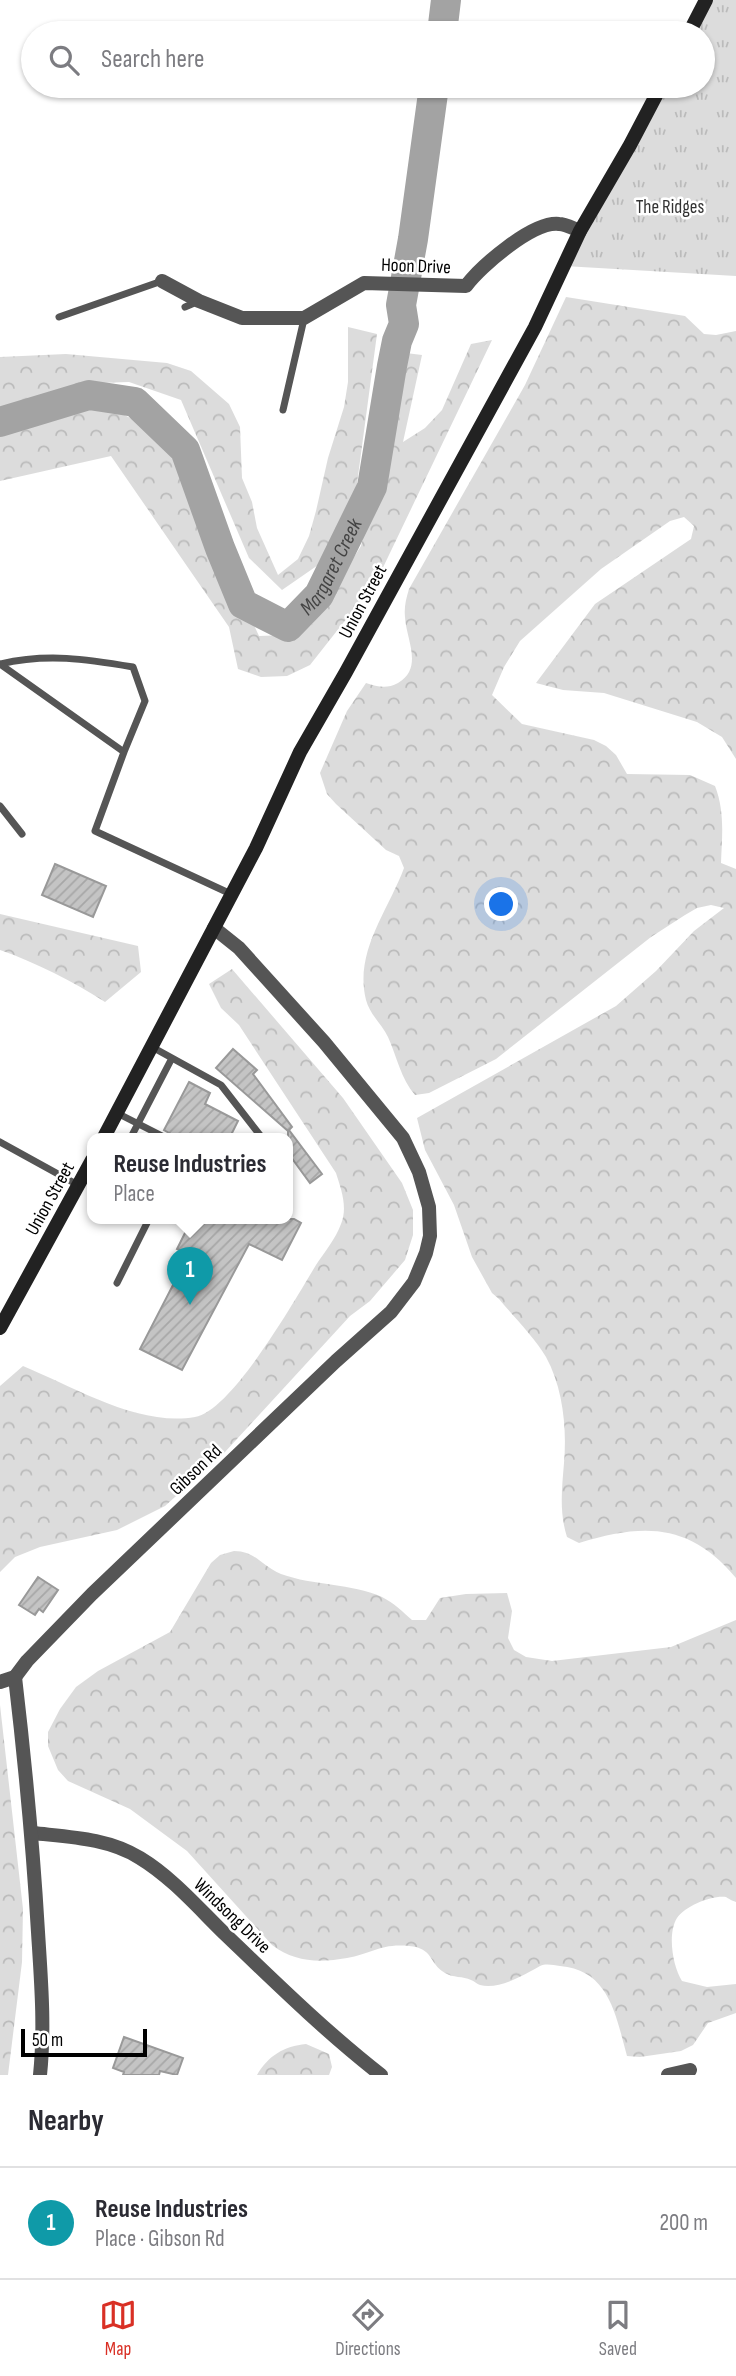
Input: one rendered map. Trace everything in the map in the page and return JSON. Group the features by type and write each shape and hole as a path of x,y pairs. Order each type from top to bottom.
{"main road":[{"path":"695,21 706,0"},
{"name":"Union Street","path":"106,1133 259,843 300,752 535,327 580,231 655,98"},
{"name":"Union Street","path":"2,1320 87,1169"}],"street":[{"name":"Hoon Drive","path":"304,318 364,283 466,286 479,270 536,228 558,223 580,231"},
{"path":"162,281 200,301 242,318 304,318"},
{"name":"Gibson Rd","path":"15,1677 92,1594 335,1361 391,1312 414,1282 426,1254 430,1236 429,1207 413,1156 396,1127 239,948 214,928"},
{"path":"0,1682 15,1677 33,1833 44,2030 40,2075"},
{"name":"Windsong Drive","path":"33,1833 114,1845 141,1858 176,1887 317,2023 380,2075"},
{"path":"668,2075 690,2070"}],"lane":[{"path":"59,317 162,281"},
{"path":"185,307 200,301"},
{"path":"283,410 304,318"},
{"path":"0,664 27,658 83,659 132,667 145,701 95,831 232,894"},
{"path":"0,664 124,752"},
{"path":"0,806 22,834"},
{"path":"152,1047 221,1085 258,1133"},
{"path":"133,1133 172,1058"},
{"path":"117,1113 156,1133"},
{"path":"0,1142 78,1185"},
{"path":"117,1283 146,1224"}],"green space":[{"name":"The Ridges","path":"706,0 736,0 736,276 564,266 655,98 715,98 715,21 695,21"},
{"path":"566,297 685,316 704,334 716,335 736,331 736,759 722,737 697,722 604,693 563,690 536,683 595,604 691,539 694,526 684,517 670,521 601,569 520,641 504,667 492,695 522,724 594,740 606,746 616,755 627,774 690,775 715,786 718,796 722,824 721,863 736,869 736,1578 719,1560 701,1547 683,1537 665,1532 624,1532 579,1543 567,1537 562,1500 564,1422 552,1369 524,1327 492,1293 472,1257 454,1205 425,1150 417,1118 616,1006 656,971 694,931 724,908 711,905 697,908 685,915 651,937 496,1059 429,1093 415,1095 403,1075 388,1037 368,1005 364,982 365,965 374,932 404,868 399,856 386,850 327,794 320,773 347,711 366,683 390,686 406,677 412,661 405,613 409,589 525,385"},
{"path":"348,327 377,334 356,491 348,517 321,563 282,590 249,558 181,400 129,382 99,383 0,407 0,357 66,354 167,363 191,371 229,404 240,427 242,478 252,502 257,528 278,575 298,559 309,536 344,407 348,382"},
{"path":"492,340 377,580 310,665 287,676 261,677 238,669 229,627 111,456 0,481 0,436 64,416 76,409 89,406 115,410 151,429 168,450 201,511 259,636 286,635 311,625 361,546 406,353 422,355 403,442 425,428 442,410 471,344"},
{"path":"0,914 138,946 141,972 105,1002 54,973 0,950"},
{"path":"232,969 343,1098 402,1183 413,1210 413,1235 405,1260 370,1301 350,1316 225,1452 165,1506 117,1530 40,1547 15,1557 0,1572 0,1386 23,1366 129,1411 174,1419 195,1417 210,1410 227,1395 262,1351 341,1224 344,1205 336,1173 239,1025 221,1008 209,984"},
{"path":"234,1551 248,1553 274,1571 294,1578 370,1592 394,1605 412,1620 426,1620 440,1598 507,1593 512,1611 508,1638 514,1650 526,1657 552,1661 671,1647 736,1620 736,1902 726,1897 714,1898 686,1909 677,1918 672,1941 674,1959 682,1981 707,1987 736,1984 736,2013 708,2023 693,2045 681,2051 640,2057 627,2056 608,1998 590,1976 577,1969 545,1965 511,1981 487,1986 445,1973 427,1953 417,1947 391,1946 337,1960 307,1960 289,1955 272,1945 187,1851 130,1809 68,1781 58,1770 48,1746 48,1732 60,1709 76,1687 98,1671 170,1632 211,1563 220,1555"},
{"path":"0,1705 23,1909 22,1962 8,2075 0,2075"},
{"path":"306,2044 329,2054 332,2067 329,2075 257,2075 277,2053"}],"building":[{"path":"55,864 106,886 93,917 42,895"},
{"path":"233,1049 257,1070 253,1074 292,1127 289,1130 291,1133 288,1133 216,1068"},
{"path":"189,1082 210,1093 205,1104 238,1121 232,1133 169,1133 164,1130"},
{"path":"293,1135 322,1174 310,1183 293,1160"},
{"path":"293,1219 301,1223 282,1260 249,1244 182,1370 140,1349 189,1254 177,1249 190,1224 293,1224"},
{"path":"38,1577 58,1590 43,1612 39,1609 35,1615 19,1605"},
{"path":"124,2037 183,2058 177,2075 160,2071 159,2075 123,2075 124,2072 113,2068"}],"waterway":[{"name":"Margaret Creek","path":"443,21 446,0"},
{"name":"Margaret Creek","path":"0,422 89,395 135,402 185,450 243,604 288,627 319,595 372,487 392,366 404,324 401,305 432,98"}],"place":[{"name":"Reuse Industries","path":"190,1305"}]}
